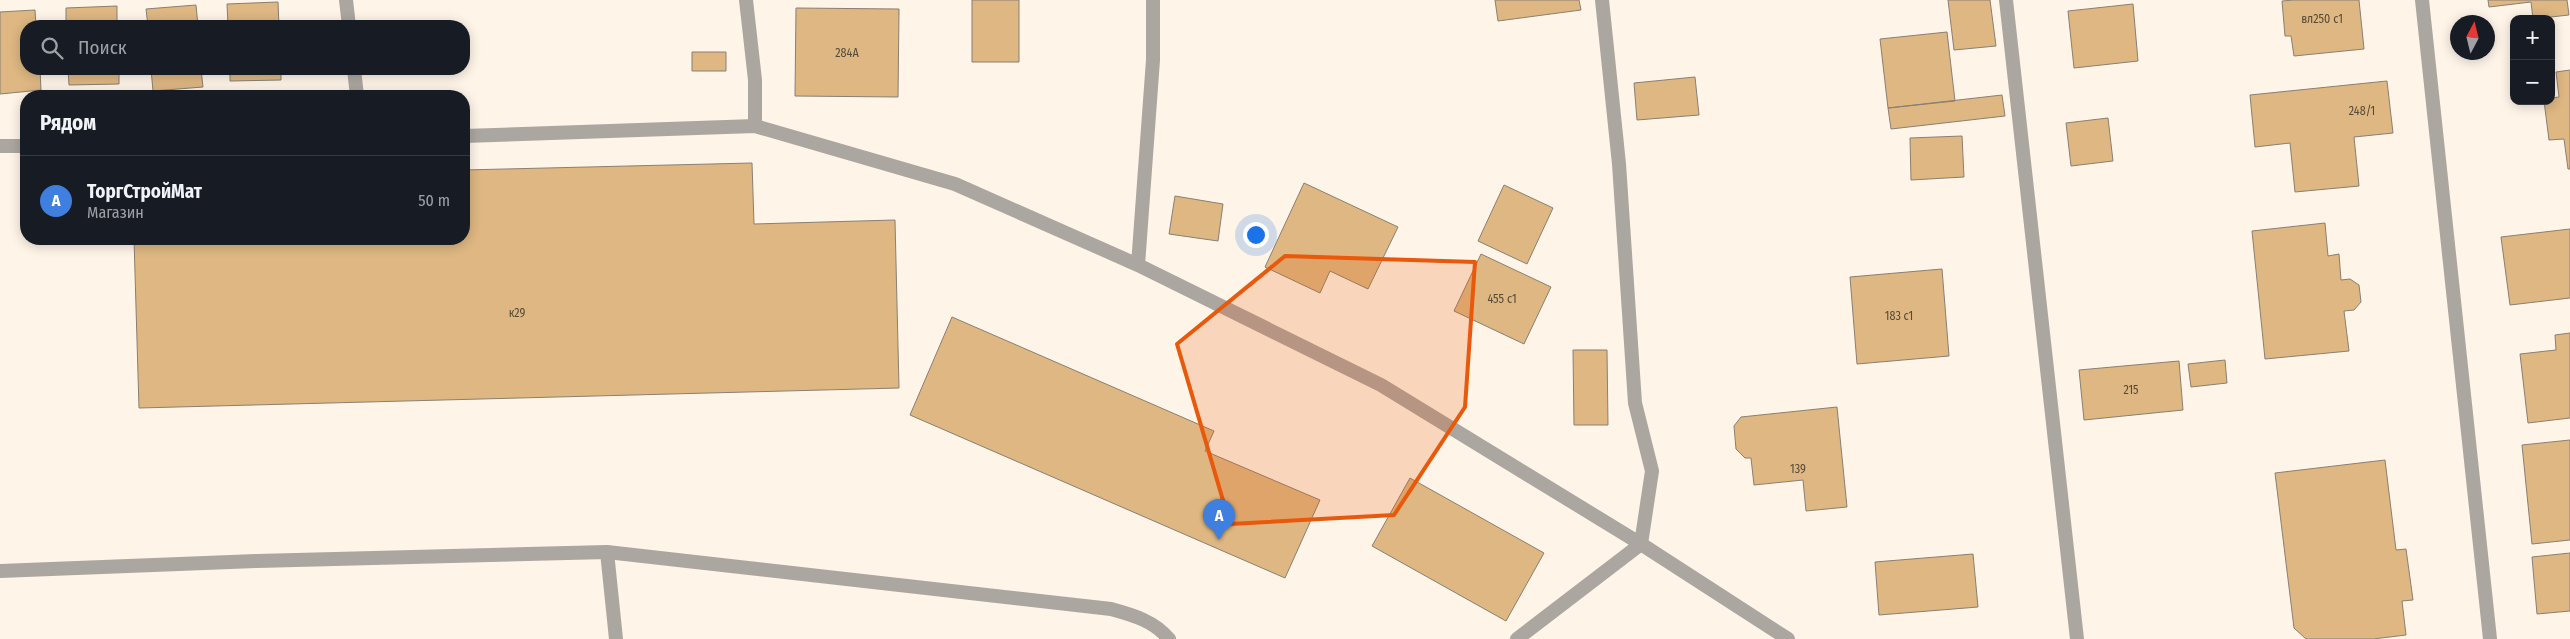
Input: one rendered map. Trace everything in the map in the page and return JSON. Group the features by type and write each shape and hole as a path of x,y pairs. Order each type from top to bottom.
{"lane":[{"path":"346,0 348,20"},
{"path":"746,0 755,80 755,126"},
{"path":"1138,265 1153,60 1154,0"},
{"path":"1517,639 1640,544 1652,471 1635,403 1619,164 1602,0"},
{"path":"2006,0 2077,639"},
{"path":"2422,0 2490,639"},
{"path":"355,75 356,90"},
{"path":"470,136 755,126 955,184 1138,265 1381,385 1640,544 1788,639"},
{"path":"0,146 20,146"},
{"path":"607,552 616,639"},
{"path":"0,571 257,561 607,552 1111,609 1139,616 1163,632 1169,639"}],"highlighted area":[{"path":"1285,256 1475,262 1465,407 1394,515 1230,524 1177,344"}],"building":[{"path":"972,0 1019,0 1019,62 972,62"},
{"path":"1495,0 1579,0 1581,10 1498,21"},
{"path":"1948,0 1990,0 1996,46 1954,50"},
{"path":"2359,0 2364,49 2294,56 2291,36 2285,36 2282,1"},
{"path":"2488,0 2567,0 2569,15 2555,17 2555,15 2533,15 2531,2 2489,7"},
{"path":"278,2 279,20 228,20 227,4"},
{"path":"2133,4 2138,61 2074,68 2068,11"},
{"path":"196,5 197,20 147,20 146,9"},
{"path":"117,6 117,20 66,20 66,8"},
{"path":"796,8 899,9 898,97 795,96"},
{"path":"35,10 36,20 20,20 20,75 40,75 41,90 20,90 20,92 0,94 0,12"},
{"path":"1947,32 1955,101 1888,108 1880,39"},
{"path":"692,52 726,52 726,71 692,71"},
{"path":"2570,70 2570,169 2568,169 2564,139 2549,140 2545,105 2555,105 2555,98 2559,97 2556,72"},
{"path":"68,75 119,75 119,84 69,85"},
{"path":"152,75 202,75 203,87 153,90"},
{"path":"230,75 281,75 281,80 230,81"},
{"path":"1695,77 1699,115 1637,120 1634,83"},
{"path":"2387,81 2393,133 2354,137 2359,186 2295,192 2290,143 2255,147 2250,95"},
{"path":"2002,95 2005,116 1891,129 1888,108"},
{"path":"2108,118 2113,161 2071,166 2066,123"},
{"path":"1962,136 1964,177 1911,180 1910,138"},
{"path":"752,163 754,224 895,220 899,388 139,408 134,245 470,245 470,170"},
{"path":"1304,183 1398,227 1368,289 1330,271 1320,293 1265,267"},
{"path":"1504,185 1553,208 1527,264 1478,241"},
{"path":"1175,196 1223,204 1218,241 1169,234"},
{"path":"2325,223 2328,256 2339,254 2341,280 2350,279 2359,285 2361,302 2354,310 2344,311 2349,351 2265,359 2252,231"},
{"path":"2570,229 2570,298 2510,305 2501,237"},
{"path":"1481,254 1551,287 1524,344 1454,311"},
{"path":"1942,269 1949,356 1857,364 1850,277"},
{"path":"952,317 1214,431 1205,451 1320,500 1285,578 910,415"},
{"path":"2570,333 2570,418 2528,423 2520,354 2556,350 2555,335"},
{"path":"1573,350 1607,350 1608,425 1574,425"},
{"path":"2225,360 2227,383 2191,387 2188,364"},
{"path":"2179,361 2183,410 2084,420 2079,370"},
{"path":"1837,407 1847,507 1806,511 1803,480 1754,485 1751,458 1745,458 1736,449 1734,426 1741,417"},
{"path":"2570,440 2570,540 2532,544 2522,445"},
{"path":"2385,460 2396,550 2406,549 2413,600 2402,601 2406,635 2373,639 2306,639 2294,628 2275,473"},
{"path":"1410,478 1544,553 1506,621 1372,546"},
{"path":"2570,553 2570,611 2537,614 2532,557"},
{"path":"1973,554 1978,607 1879,615 1875,562"}],"place":[{"name":"ТоргСтройМат","path":"1219,540"}]}
